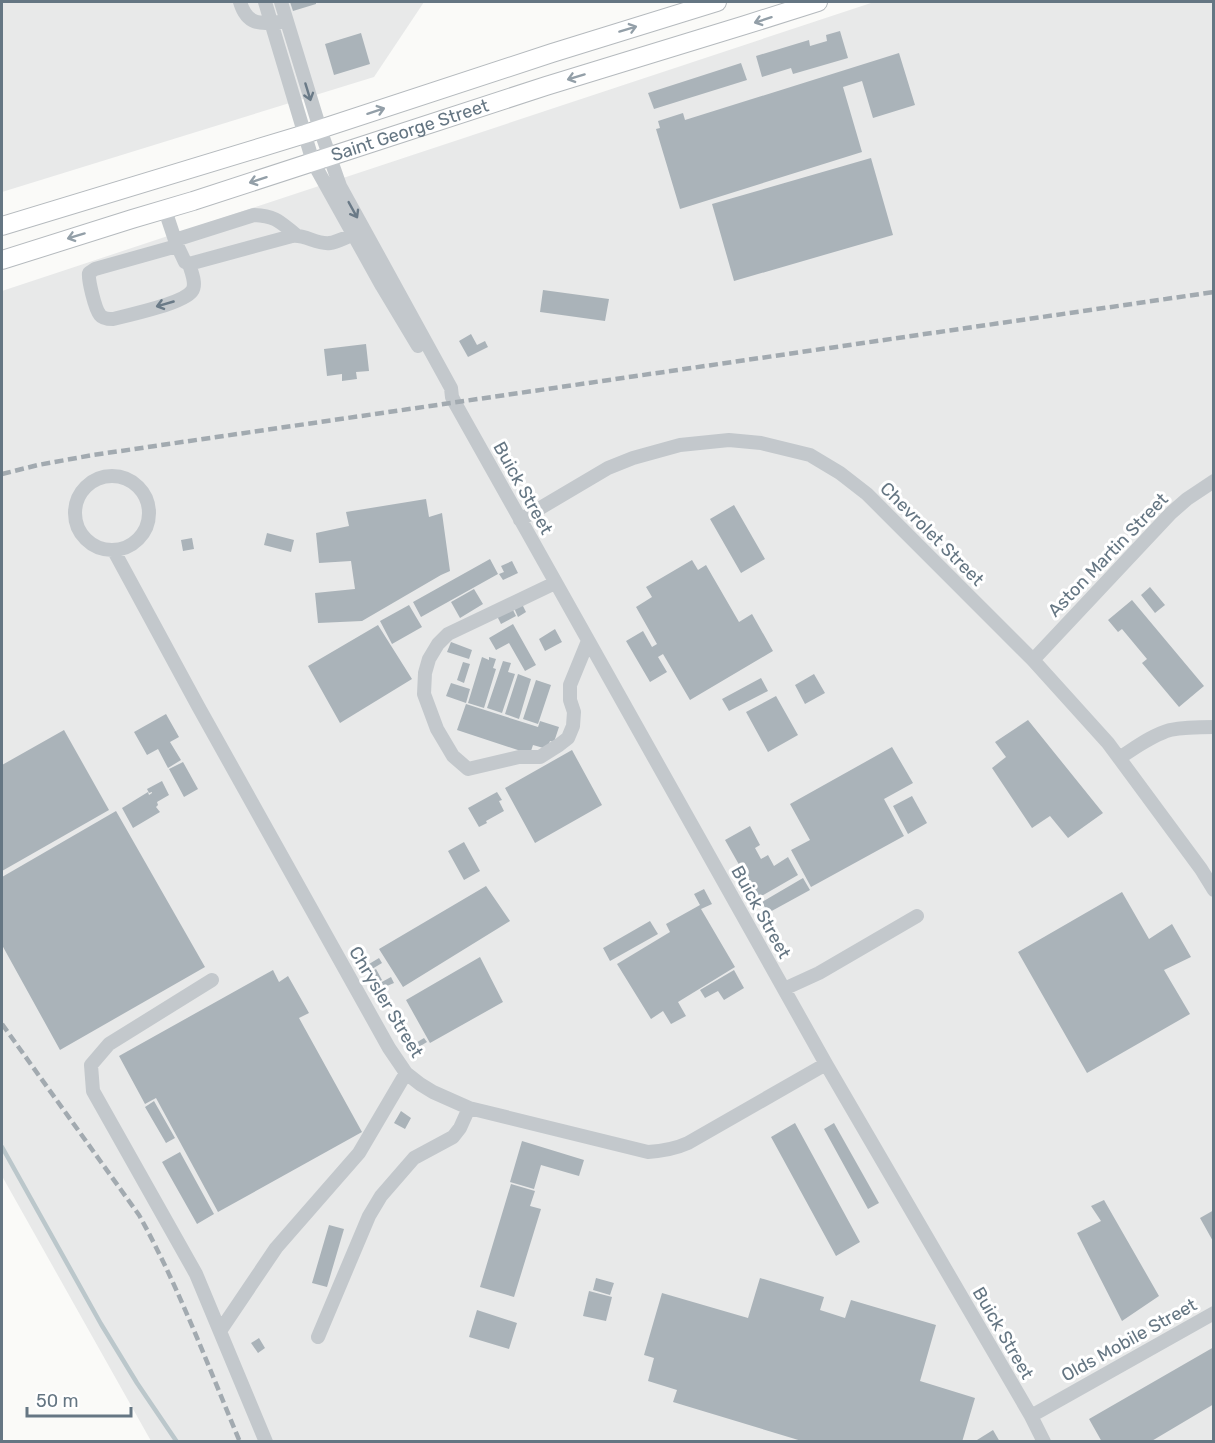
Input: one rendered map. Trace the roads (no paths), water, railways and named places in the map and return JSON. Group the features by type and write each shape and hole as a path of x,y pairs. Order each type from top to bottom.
{"main road":[{"name":"Saint George Street","path":"2,226 312,132 552,53 717,2"},
{"name":"Saint George Street","path":"2,260 818,2"}],"lane":[{"path":"240,2 244,12 254,22 286,21"},
{"path":"265,2 312,132"},
{"path":"280,2 312,132"},
{"name":"Buick Street","path":"312,132 353,235 445,392 452,397"},
{"name":"Buick Street","path":"321,159 340,186 451,388 452,397 520,520 826,1064 1044,1442"},
{"path":"165,210 176,243 185,262 189,264 194,285 192,291 178,301 113,320 106,319 100,315 88,279 89,273 95,269 176,243 254,215 275,219 296,235"},
{"path":"189,264 296,235 329,243 353,235"},
{"name":"Chevrolet Street","path":"520,520 608,468 658,450 680,445 729,440 761,443 810,456 840,473 867,494 1034,660 1108,743 1208,866 1214,890"},
{"path":"104,476 118,476 131,480 142,489 148,501 150,515 147,529 139,540 127,548 114,551 100,549 88,542 79,531 75,518 76,504 81,491 91,482 104,476"},
{"name":"Aston Martin Street","path":"1034,660 1171,513 1214,481"},
{"name":"Chrysler Street","path":"114,551 389,1048 406,1073 420,1084 469,1108 648,1152 667,1150 688,1143 826,1064"},
{"path":"555,583 448,634 432,653 425,673 424,694 436,729 453,756 468,769 519,758 540,757 566,740 573,726 570,685 588,641"},
{"path":"1119,758 1170,730 1193,727 1214,728"},
{"path":"784,989 819,973 917,916"},
{"path":"212,980 109,1044 92,1065 93,1091 196,1274 266,1442"},
{"path":"220,1331 276,1248 354,1160 406,1073"},
{"path":"318,1337 369,1216 381,1196 414,1158 457,1133 469,1108"},
{"name":"Olds Mobile Street","path":"1031,1416 1214,1313"}],"waterway":[{"path":"2,1147 101,1324 177,1442"}],"railway":[{"path":"2,474 93,455 1214,292"},
{"path":"2,1024 139,1215 180,1298 240,1442"}]}
